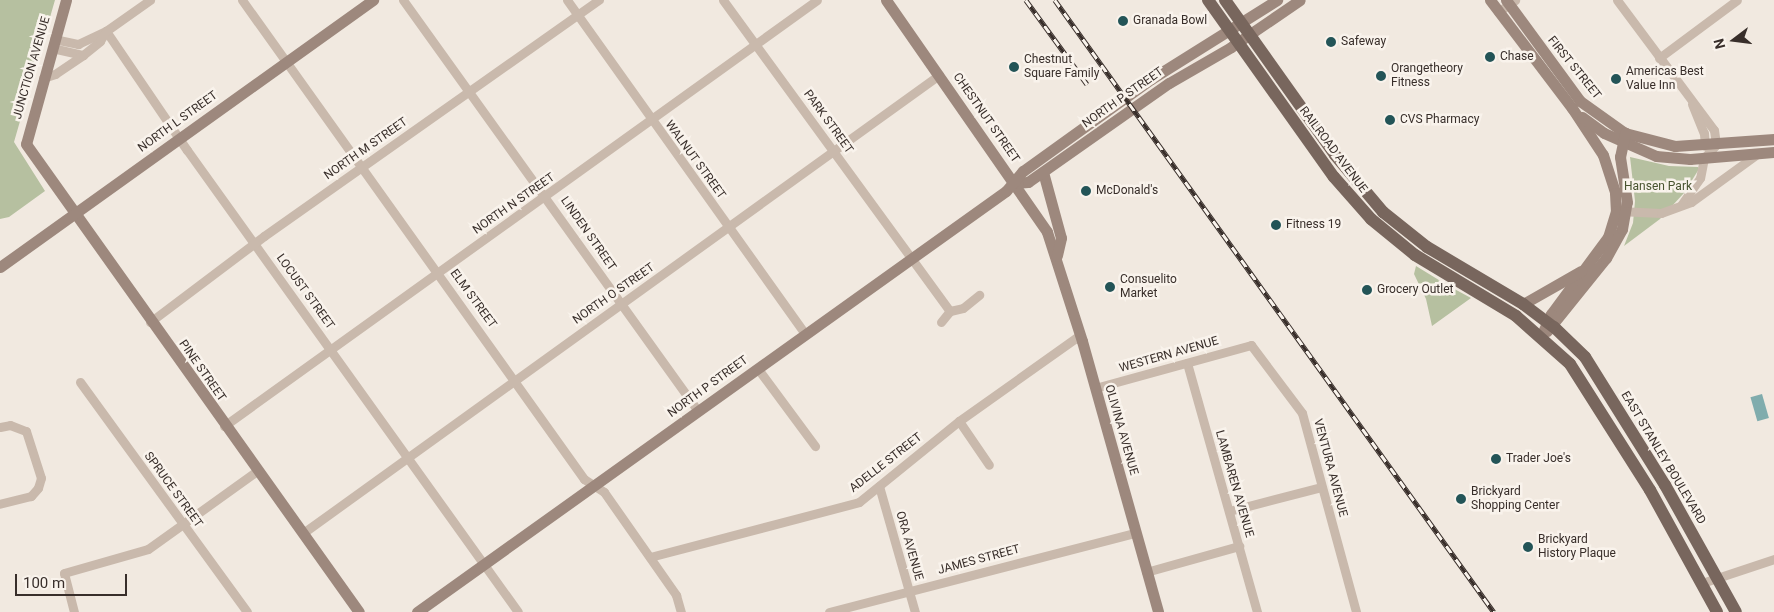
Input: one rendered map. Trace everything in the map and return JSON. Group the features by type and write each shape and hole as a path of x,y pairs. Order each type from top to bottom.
{"main road":[{"name":"RAILROAD AVENUE","path":"1208,0 1334,177 1371,219 1415,255 1500,305 1541,336"},
{"name":"RAILROAD AVENUE","path":"1224,0 1353,179 1383,212 1427,247 1523,304 1550,324"},
{"name":"EAST STANLEY BOULEVARD","path":"1550,324 1589,363 1665,485 1736,612"},
{"path":"1541,336 1570,364 1650,490 1717,612"}],"street":[{"name":"JUNCTION AVENUE","path":"26,144 66,0"},
{"path":"53,43 78,44 106,31 150,0"},
{"name":"ELM STREET","path":"242,0 516,381 584,479 604,492 676,595 681,612"},
{"name":"NORTH L STREET","path":"0,267 373,0"},
{"name":"LINDEN STREET","path":"403,0 547,196 698,411"},
{"name":"WALNUT STREET","path":"566,0 805,334"},
{"name":"NORTH M STREET","path":"150,322 254,244 599,0"},
{"name":"PARK STREET","path":"723,0 950,310"},
{"name":"NORTH N STREET","path":"224,426 652,121 817,0"},
{"name":"CHESTNUT STREET","path":"886,0 1048,232 1057,256"},
{"name":"NORTH P STREET","path":"1015,183 1028,182 1043,172 1234,37 1241,24 1277,0"},
{"name":"NORTH P STREET","path":"417,612 912,258 1015,183 1023,171 1151,79 1234,37 1249,34 1300,0"},
{"name":"FIRST STREET","path":"1490,0 1572,108 1607,162 1621,212"},
{"path":"1617,0 1692,104 1714,130 1704,158 1700,178 1682,204"},
{"path":"1498,12 1510,1"},
{"name":"FIRST STREET","path":"1510,1 1580,101 1624,138"},
{"path":"1658,58 1737,1"},
{"path":"43,78 55,74 83,55 100,41 106,31"},
{"name":"LOCUST STREET","path":"106,31 254,244 518,612"},
{"path":"53,43 83,55"},
{"name":"NORTH O STREET","path":"303,533 730,228 939,75"},
{"name":"FIRST STREET","path":"1572,108 1604,134 1624,138"},
{"path":"1624,138 1666,146 1710,145 1774,139"},
{"path":"1624,138 1656,156 1704,158 1774,152"},
{"path":"1541,336 1612,250 1621,212 1620,161 1624,138"},
{"name":"PINE STREET","path":"26,144 74,215 358,612"},
{"path":"1621,212 1661,213 1691,202 1758,153"},
{"path":"1043,172 1061,238 1057,256"},
{"path":"1550,324 1583,270 1608,237 1621,212"},
{"name":"OLIVINA AVENUE","path":"1057,256 1158,612"},
{"path":"1523,304 1583,270"},
{"path":"941,322 950,310 963,308 979,295"},
{"name":"ADELLE STREET","path":"650,558 858,502 959,421 1080,335"},
{"name":"WESTERN AVENUE","path":"1095,388 1251,345"},
{"name":"VENTURA AVENUE","path":"1251,345 1302,413 1356,612"},
{"name":"LAMBAREN AVENUE","path":"1187,363 1257,612"},
{"path":"758,369 815,446"},
{"name":"SPRUCE STREET","path":"80,382 246,612"},
{"path":"959,421 990,465"},
{"path":"0,427 10,425 26,431 41,478 38,488 31,496 0,504"},
{"path":"74,612 64,574 148,548 257,471"},
{"name":"ORA AVENUE","path":"879,486 915,612"},
{"path":"1229,512 1321,487"},
{"name":"JAMES STREET","path":"829,612 1135,532"},
{"path":"1146,572 1239,546"},
{"path":"1702,583 1774,559"}],"green space":[{"path":"0,0 55,0 14,142 45,191 9,217 0,219"},
{"name":"Hansen Park","path":"1630,157 1669,166 1698,167 1699,169 1684,193 1660,219 1624,246 1633,223 1635,201"},
{"path":"1416,266 1471,298 1432,326 1426,299 1414,274"}],"water":[{"path":"1762,394 1769,418 1757,421 1750,397"}],"railway":[{"path":"1026,0 1087,84"},
{"path":"1055,0 1494,612"}],"place":[{"name":"Granada Bowl","path":"1123,21"},
{"name":"Safeway","path":"1331,42"},
{"name":"Chase","path":"1490,57"},
{"name":"Chestnut Square Family","path":"1014,67"},
{"name":"Orangetheory Fitness","path":"1381,76"},
{"name":"Americas Best Value Inn","path":"1616,79"},
{"name":"CVS Pharmacy","path":"1390,120"},
{"name":"McDonald's","path":"1086,191"},
{"name":"Fitness 19","path":"1276,225"},
{"name":"Consuelito Market","path":"1110,287"},
{"name":"Grocery Outlet","path":"1367,290"},
{"name":"Trader Joe's","path":"1496,459"},
{"name":"Brickyard Shopping Center","path":"1461,499"},
{"name":"Brickyard History Plaque","path":"1528,547"}]}
